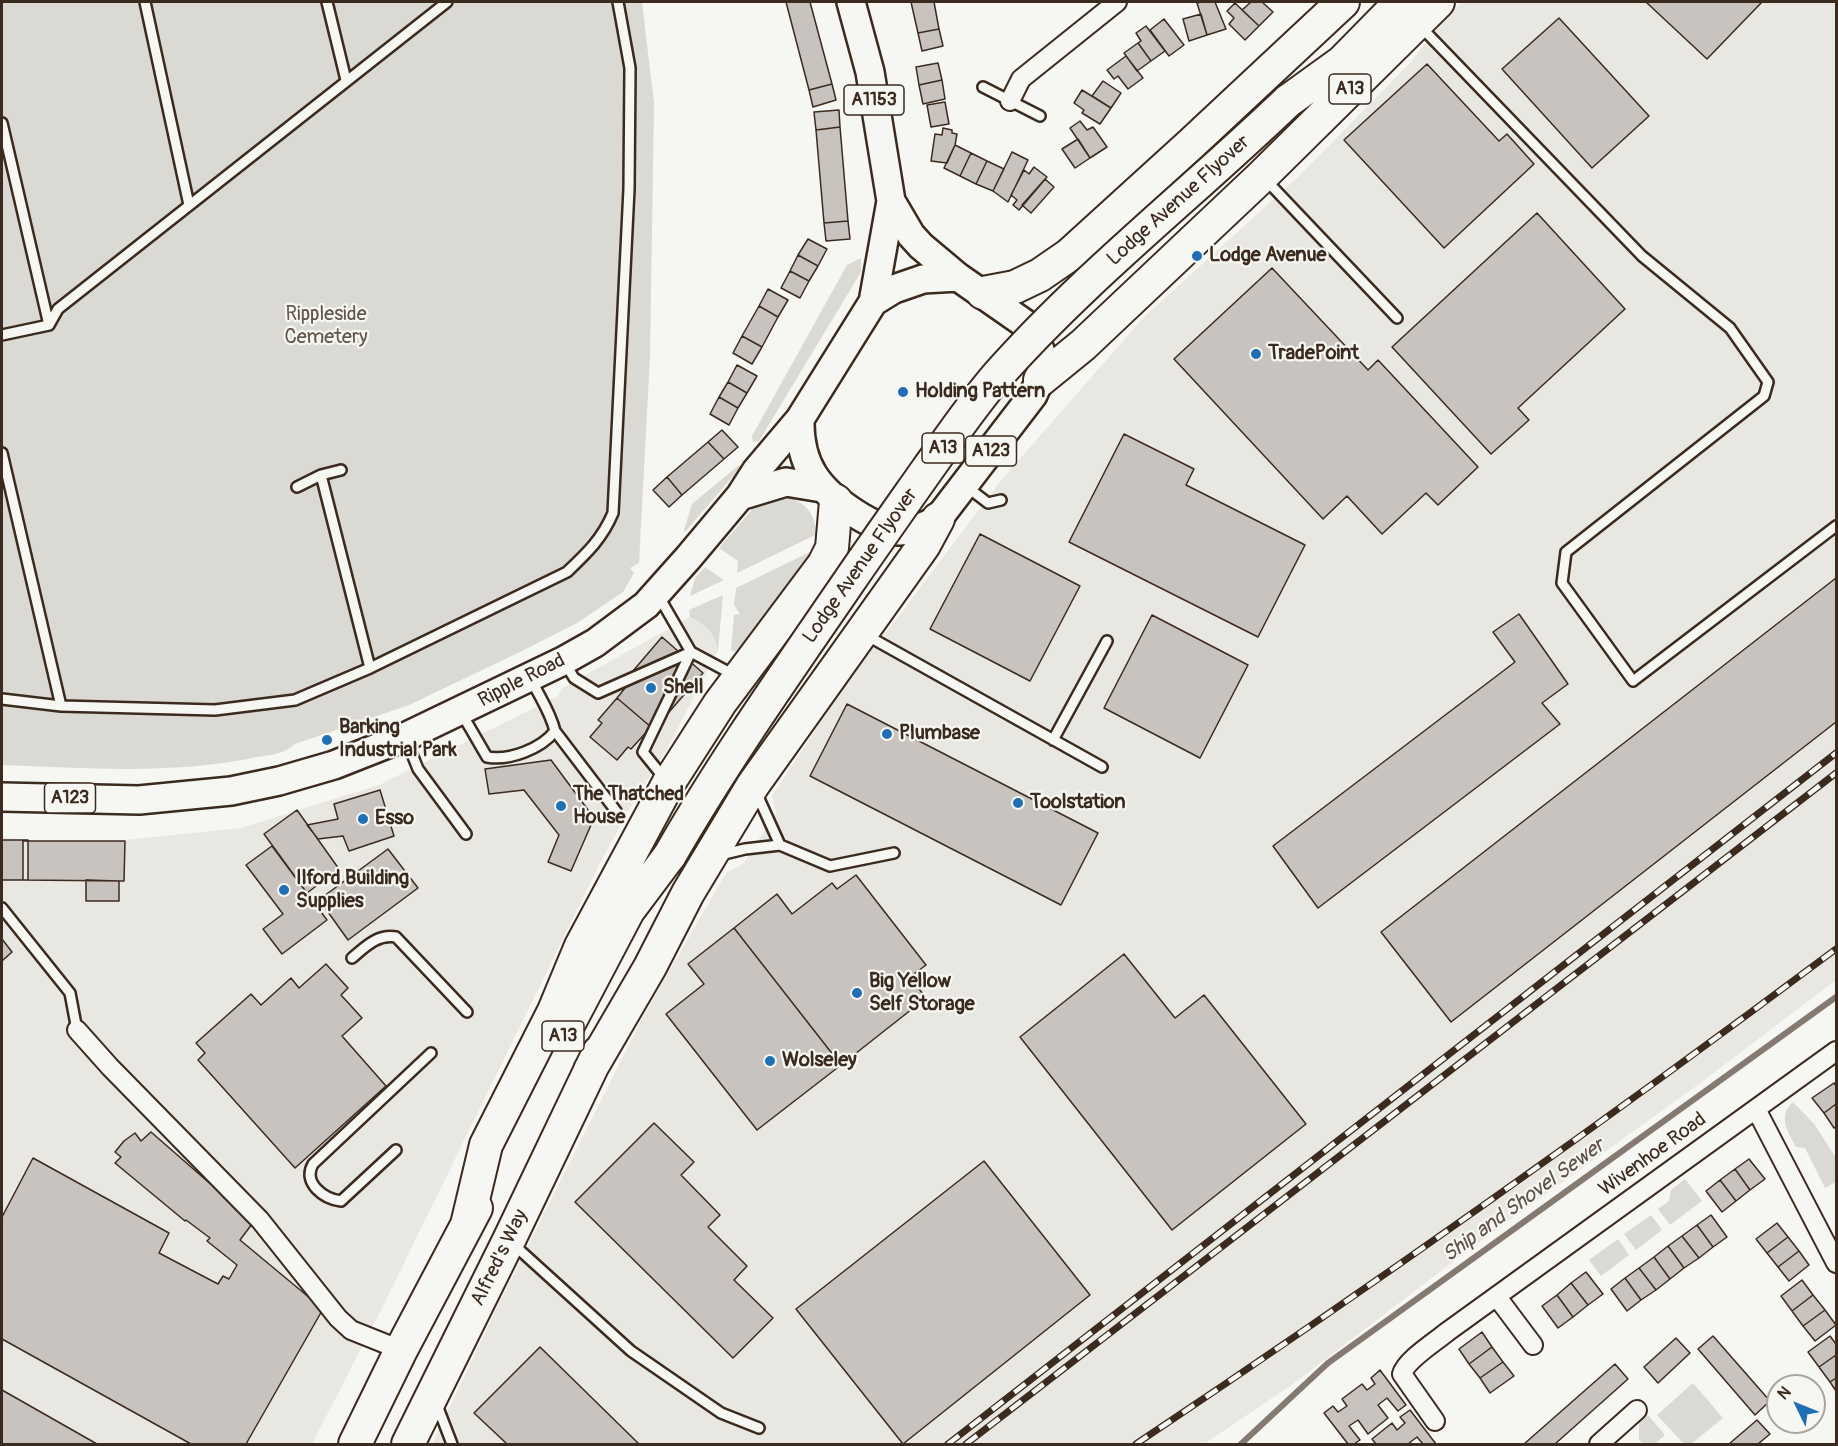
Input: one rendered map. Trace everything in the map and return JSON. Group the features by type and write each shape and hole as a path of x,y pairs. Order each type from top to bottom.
{"highway":[{"path":"971,285 1015,287 1040,275 1069,255 1343,2"},
{"name":"A13","path":"1288,101 1328,42 1367,2"},
{"name":"A13","path":"1288,101 1419,9"},
{"name":"A13","path":"1041,380 1064,363 1262,176 1419,9"},
{"name":"Lodge Avenue Flyover","path":"467,1225 628,911 670,855 720,770 954,432 997,377 1035,335 1288,101"},
{"name":"A13","path":"355,1444 401,1350 467,1225 486,1145 554,1011 581,946 668,784 720,703 824,564 832,548 829,495"},
{"name":"A13","path":"590,1070 650,967 688,893 753,785 924,545 938,519"},
{"name":"Lodge Avenue Flyover","path":"590,1070 657,925 670,855"},
{"name":"Alfred's Way","path":"408,1444 590,1070"}],"main road":[{"name":"A1153","path":"851,2 870,72 891,201 873,302"},
{"name":"A1153","path":"891,201 911,235 921,246 971,285"},
{"name":"Ripple Road","path":"2,797 139,800 231,791 279,781 334,765 405,737 563,661 646,605 657,593 740,496 756,471 800,419 873,302 894,289 923,279 971,285"},
{"path":"971,285 1030,329 1041,349 1041,380"},
{"name":"A123","path":"740,496 786,482 829,495 869,522 889,530 907,531 922,528 938,519 1033,395 1041,380"},
{"name":"A123","path":"800,419 800,437 808,465 829,495"}],"street":[{"path":"1010,101 1021,79 1117,2"},
{"path":"77,1030 118,1076 260,1220 338,1318 351,1330 401,1350"},
{"name":"Wivenhoe Road","path":"1435,1421 1404,1379 1403,1369 1447,1332 1836,1051"},
{"path":"1756,1109 1836,1263"},
{"path":"1497,1297 1533,1345"},
{"path":"1599,1444 1637,1410"}],"lane":[{"path":"145,2 189,205"},
{"path":"327,2 346,80"},
{"path":"2,335 49,325 58,309 447,2"},
{"path":"2,699 61,706 215,710 295,700 370,669 567,572 605,532 613,513 629,189 630,68 618,2"},
{"path":"1419,9 1642,256 1730,328 1768,382 1764,396 1566,552 1562,583 1634,681 1836,526"},
{"path":"983,87 1040,116"},
{"path":"2,123 49,325"},
{"path":"1262,176 1396,318"},
{"path":"2,453 61,706"},
{"path":"297,487 341,470"},
{"path":"321,476 370,669"},
{"path":"965,485 988,503 1001,500"},
{"path":"657,593 691,652 730,671 739,678"},
{"path":"862,632 1102,767"},
{"path":"1053,740 1107,641"},
{"path":"563,661 574,678 598,693 691,652"},
{"path":"668,784 643,752 691,652"},
{"path":"530,677 539,698 551,715 555,731 616,811"},
{"path":"461,711 488,757 500,760 548,740 555,731"},
{"path":"405,737 418,769 466,834"},
{"path":"753,785 780,845"},
{"path":"708,860 735,851 780,845 830,866 894,853"},
{"path":"2,908 70,993 77,1030"},
{"path":"352,958 374,940 387,936 396,937 467,1012"},
{"path":"396,1150 341,1201 330,1200 322,1195 309,1178 309,1170 313,1164 431,1053"},
{"path":"509,1240 631,1351 721,1413 759,1428"},
{"path":"433,1394 452,1444"}],"shaded area":[{"path":"1462,2 1836,2 1836,980 1699,1084 1471,1248 1293,1384 1204,1444 432,1444 500,1301 645,1013 726,873 743,864 776,812 772,796 858,665 898,617 1003,478 1144,317 1299,176 1411,62 1445,17"},
{"path":"690,617 713,632 718,650 666,751 635,799 600,863 382,1308 312,1444 2,1444 2,837 67,846 241,828 379,785 558,696 562,688"}],"green space":[{"name":"Rippleside Cemetery","path":"2,2 642,2 654,103 650,356 639,563 630,568 634,573 623,592 577,623 409,705 295,744 277,754 225,763 162,768 98,769 2,765"},
{"path":"861,258 861,272 759,441 753,442 752,436 847,265"},
{"path":"739,465 741,467 685,532 692,504"},
{"path":"783,496 797,501 808,509 814,521 815,535 737,573 738,561 719,548 754,507"},
{"path":"810,552 744,646 735,652 731,650 734,615 740,614 734,605 736,588"},
{"path":"705,567 724,580 690,596 695,578"},
{"path":"723,595 718,650 709,630 690,617 689,610"},
{"path":"1793,1102 1815,1125 1836,1158 1836,1182 1825,1188 1805,1148 1796,1147 1787,1130 1786,1113"},
{"path":"1685,1179 1702,1201 1670,1225 1658,1209 1669,1201 1671,1190"},
{"path":"1651,1215 1662,1230 1636,1250 1624,1234"},
{"path":"1618,1239 1629,1255 1601,1276 1589,1260"},
{"path":"1693,1383 1723,1418 1691,1444 1684,1444 1657,1415"},
{"path":"1648,1415 1665,1435 1655,1444 1643,1444 1639,1440 1639,1423"}],"building":[{"path":"786,2 810,2 832,84 809,90"},
{"path":"911,2 934,2 939,29 918,33"},
{"path":"1215,2 1226,29 1207,35 1197,3"},
{"path":"1251,2 1262,2 1273,12 1259,26 1242,10"},
{"path":"1646,2 1762,2 1707,59"},
{"path":"1235,3 1259,26 1245,40 1229,24 1234,18 1227,11"},
{"path":"1201,14 1207,35 1189,41 1183,19"},
{"path":"1559,18 1649,116 1592,168 1502,69"},
{"path":"1164,19 1184,45 1169,56 1150,30"},
{"path":"1146,26 1165,51 1151,61 1138,43 1141,41 1136,33"},
{"path":"939,29 943,46 922,51 918,33"},
{"path":"1138,43 1151,61 1137,71 1124,53"},
{"path":"1126,56 1143,78 1128,89 1118,76 1114,79 1107,70"},
{"path":"938,63 942,80 919,85 916,67"},
{"path":"1427,64 1499,141 1507,134 1534,164 1444,248 1344,140"},
{"path":"942,80 945,99 923,104 919,85"},
{"path":"1103,81 1121,93 1111,108 1092,96"},
{"path":"832,84 836,100 813,107 809,90"},
{"path":"1082,90 1111,108 1100,124 1082,113 1084,110 1074,103"},
{"path":"945,102 949,124 931,127 927,105"},
{"path":"839,110 840,127 816,130 814,112"},
{"path":"1080,121 1087,130 1093,127 1107,147 1090,158 1070,128"},
{"path":"840,127 848,221 824,223 816,130"},
{"path":"943,128 957,134 947,163 931,161 935,134 942,135"},
{"path":"1078,139 1090,158 1075,168 1062,149"},
{"path":"955,145 971,153 960,176 944,168"},
{"path":"1012,152 1028,160 1008,202 993,191"},
{"path":"971,153 987,161 976,184 960,176"},
{"path":"987,161 1004,169 993,191 976,184"},
{"path":"1034,167 1047,177 1019,210 1013,205 1017,200 1011,195 1024,170 1029,174"},
{"path":"1045,179 1054,187 1031,213 1022,205"},
{"path":"1537,213 1625,309 1518,408 1529,420 1491,454 1392,347"},
{"path":"848,221 850,239 826,241 824,223"},
{"path":"808,239 827,249 818,266 798,255"},
{"path":"798,255 818,266 809,281 790,271"},
{"path":"1272,268 1368,370 1378,360 1478,467 1438,505 1426,493 1382,534 1347,496 1323,519 1174,359"},
{"path":"790,271 809,281 800,298 781,288"},
{"path":"768,289 788,300 778,317 759,306"},
{"path":"759,306 778,317 762,347 742,336"},
{"path":"742,336 762,347 752,364 733,353"},
{"path":"737,365 757,376 747,393 728,382"},
{"path":"728,382 747,393 738,408 719,397"},
{"path":"719,397 738,408 729,425 710,414"},
{"path":"722,430 738,447 724,459 708,442"},
{"path":"1124,434 1194,469 1186,485 1305,545 1258,637 1069,542"},
{"path":"708,442 724,459 682,495 667,477"},
{"path":"667,477 682,495 669,507 653,490"},
{"path":"980,534 1080,586 1030,681 930,629"},
{"path":"1836,578 1836,722 1451,1022 1381,932"},
{"path":"1519,614 1568,684 1542,703 1560,724 1318,908 1273,846 1515,662 1493,632"},
{"path":"1152,615 1248,665 1200,758 1104,708"},
{"path":"662,637 703,673 663,719 651,727 617,698 625,688 621,685"},
{"path":"617,698 651,727 631,749 628,747 617,760 590,737 602,723 598,720"},
{"path":"847,704 1098,833 1061,905 810,776"},
{"name":"The Thatched House","path":"551,760 594,818 571,871 548,862 559,835 524,790 489,794 485,769"},
{"path":"380,790 394,836 349,851 343,836 318,839 307,825 338,819 334,804"},
{"path":"297,810 339,869 307,893 264,834"},
{"path":"2,840 28,840 28,880 2,880"},
{"path":"23,841 125,841 124,881 23,880"},
{"name":"Ilford Building Supplies","path":"272,846 327,920 282,954 263,929 283,914 246,865"},
{"path":"388,849 418,888 348,940 323,905 328,901 324,896"},
{"path":"856,875 926,965 910,977 926,998 841,1065 734,928 777,894 792,914 832,883 837,889"},
{"path":"86,880 119,881 119,901 86,901"},
{"path":"734,928 841,1065 757,1130 666,1014 704,984 688,964"},
{"path":"2,939 12,952 2,961"},
{"path":"1124,954 1175,1018 1204,995 1306,1124 1172,1230 1020,1037"},
{"path":"326,964 348,988 341,995 362,1018 342,1036 386,1086 295,1168 198,1060 205,1053 196,1043 251,994 261,1005 291,978 299,988"},
{"path":"1834,1083 1836,1104 1824,1113 1812,1098"},
{"path":"1836,1104 1836,1127 1834,1128 1824,1113"},
{"path":"654,1123 694,1162 681,1175 720,1215 708,1227 747,1266 734,1280 773,1318 733,1358 575,1202"},
{"path":"151,1132 246,1215 244,1217 252,1224 240,1240 323,1309 246,1444 191,1444 2,1339 2,1217 33,1158 169,1233 159,1253 218,1284 223,1276 229,1279 237,1265 207,1241 210,1238 185,1221 115,1163 121,1157 115,1152 124,1141 135,1133 141,1141"},
{"path":"1749,1159 1765,1179 1750,1190 1735,1169"},
{"path":"984,1161 1090,1295 903,1444 796,1309"},
{"path":"1735,1169 1750,1190 1736,1201 1720,1180"},
{"path":"1720,1180 1736,1201 1722,1212 1706,1191"},
{"path":"1711,1215 1727,1237 1713,1247 1697,1225"},
{"path":"1777,1223 1788,1237 1767,1253 1756,1239"},
{"path":"1697,1225 1713,1247 1699,1258 1682,1236"},
{"path":"1682,1236 1699,1258 1684,1268 1668,1246"},
{"path":"1788,1237 1799,1251 1778,1267 1767,1253"},
{"path":"1668,1246 1684,1268 1670,1279 1654,1257"},
{"path":"1799,1251 1809,1265 1789,1281 1778,1267"},
{"path":"1654,1257 1670,1279 1656,1290 1639,1268"},
{"path":"1639,1268 1656,1290 1641,1300 1625,1278"},
{"path":"1586,1272 1603,1294 1588,1305 1571,1283"},
{"path":"1625,1278 1641,1300 1627,1311 1611,1289"},
{"path":"1802,1280 1813,1295 1792,1311 1781,1296"},
{"path":"1571,1283 1588,1305 1573,1317 1557,1295"},
{"path":"1557,1295 1573,1317 1558,1328 1542,1306"},
{"path":"1813,1295 1825,1310 1803,1326 1792,1311"},
{"path":"1825,1310 1836,1325 1815,1341 1803,1326"},
{"path":"1482,1332 1492,1347 1469,1364 1459,1349"},
{"path":"1713,1336 1766,1396 1766,1405 1755,1415 1698,1349"},
{"path":"1830,1336 1836,1344 1836,1355 1819,1367 1808,1352"},
{"path":"1676,1338 1690,1353 1658,1383 1644,1367"},
{"path":"540,1347 639,1444 507,1444 474,1413"},
{"path":"1492,1347 1503,1362 1480,1378 1469,1364"},
{"path":"1836,1355 1836,1378 1830,1382 1819,1367"},
{"path":"1503,1362 1514,1376 1490,1393 1480,1378"},
{"path":"1615,1364 1628,1379 1555,1444 1524,1444"},
{"path":"1380,1370 1406,1405 1398,1411 1387,1398 1378,1405 1388,1418 1368,1434 1358,1420 1349,1426 1360,1440 1354,1444 1348,1444 1324,1413 1333,1406 1338,1412 1347,1406 1342,1399 1362,1384 1367,1390 1375,1384 1371,1378"},
{"path":"1836,1378 1836,1391 1830,1382"},
{"path":"2,1390 97,1444 2,1444"},
{"path":"1410,1410 1436,1444 1423,1444 1417,1437 1408,1444 1376,1444 1372,1439 1392,1423 1397,1430 1405,1423 1400,1417"},
{"path":"1757,1420 1766,1430 1766,1434 1770,1434 1758,1444 1729,1444"}],"waterway":[{"name":"Ship and Shovel Sewer","path":"1241,1444 1328,1363 1836,997"}],"railway":[{"path":"948,1444 1836,753"},
{"path":"966,1444 1836,773"},
{"path":"1136,1444 1314,1324 1489,1201 1836,949"}],"place":[{"name":"Lodge Avenue","path":"1197,256"},
{"name":"TradePoint","path":"1256,354"},
{"name":"Holding Pattern","path":"903,392"},
{"name":"Shell","path":"651,688"},
{"name":"Plumbase","path":"887,734"},
{"name":"Barking Industrial Park","path":"327,740"},
{"name":"Toolstation","path":"1018,803"},
{"name":"The Thatched House","path":"561,806"},
{"name":"Esso","path":"363,819"},
{"name":"Ilford Building Supplies","path":"284,890"},
{"name":"Big Yellow Self Storage","path":"857,993"},
{"name":"Wolseley","path":"770,1061"}]}
